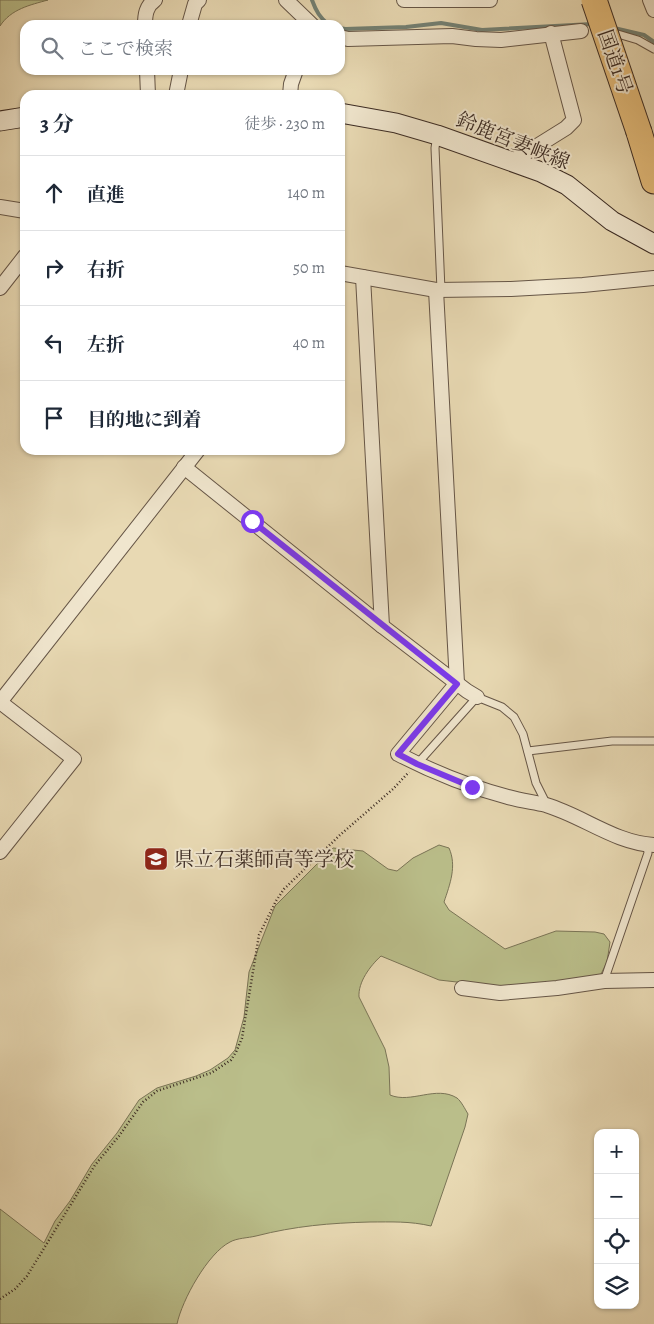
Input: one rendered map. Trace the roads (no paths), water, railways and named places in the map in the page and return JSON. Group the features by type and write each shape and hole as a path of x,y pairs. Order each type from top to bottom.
{"highway":[{"name":"国道1号","path":"594,0 647,127"},
{"name":"国道1号","path":"610,0 647,127 654,181"}],"main road":[{"name":"鈴鹿宮妻峡線","path":"345,114 396,123 437,135 513,161 554,178 612,221 654,244"},
{"path":"0,121 20,118"}],"street":[{"path":"145,20 149,4 155,0"},
{"path":"190,20 195,4 199,0"},
{"path":"286,0 307,20"},
{"path":"404,0 490,0"},
{"path":"650,0 654,10"},
{"path":"345,38 452,36 502,40 588,30"},
{"path":"513,161 566,128 574,120 551,33"},
{"path":"147,75 148,90"},
{"path":"177,90 179,75"},
{"path":"290,90 294,75"},
{"path":"0,207 20,210"},
{"path":"0,288 20,262"},
{"path":"345,274 438,290 520,288 654,278"},
{"path":"363,277 382,626"},
{"path":"438,290 457,684 398,754 472,787 511,798 547,805 637,843 650,844"},
{"path":"0,852 74,759 0,702 194,455"},
{"path":"184,467 382,626 457,684 477,697"},
{"path":"462,988 500,993 557,988 604,981 654,980"}],"lane":[{"path":"588,30 615,33 638,40 654,49"},
{"path":"437,135 435,148 438,290"},
{"path":"417,764 477,697 502,707 514,717 523,734 536,783 547,805"},
{"path":"528,751 612,741 654,741"},
{"path":"604,981 650,844"}],"waterway":[{"path":"312,0 323,20"},
{"path":"345,29 406,27 441,23 482,30 592,24"},
{"path":"614,28 644,35 654,42"}],"place":[{"name":"県立石薬師高等学校","path":"156,859"}]}
